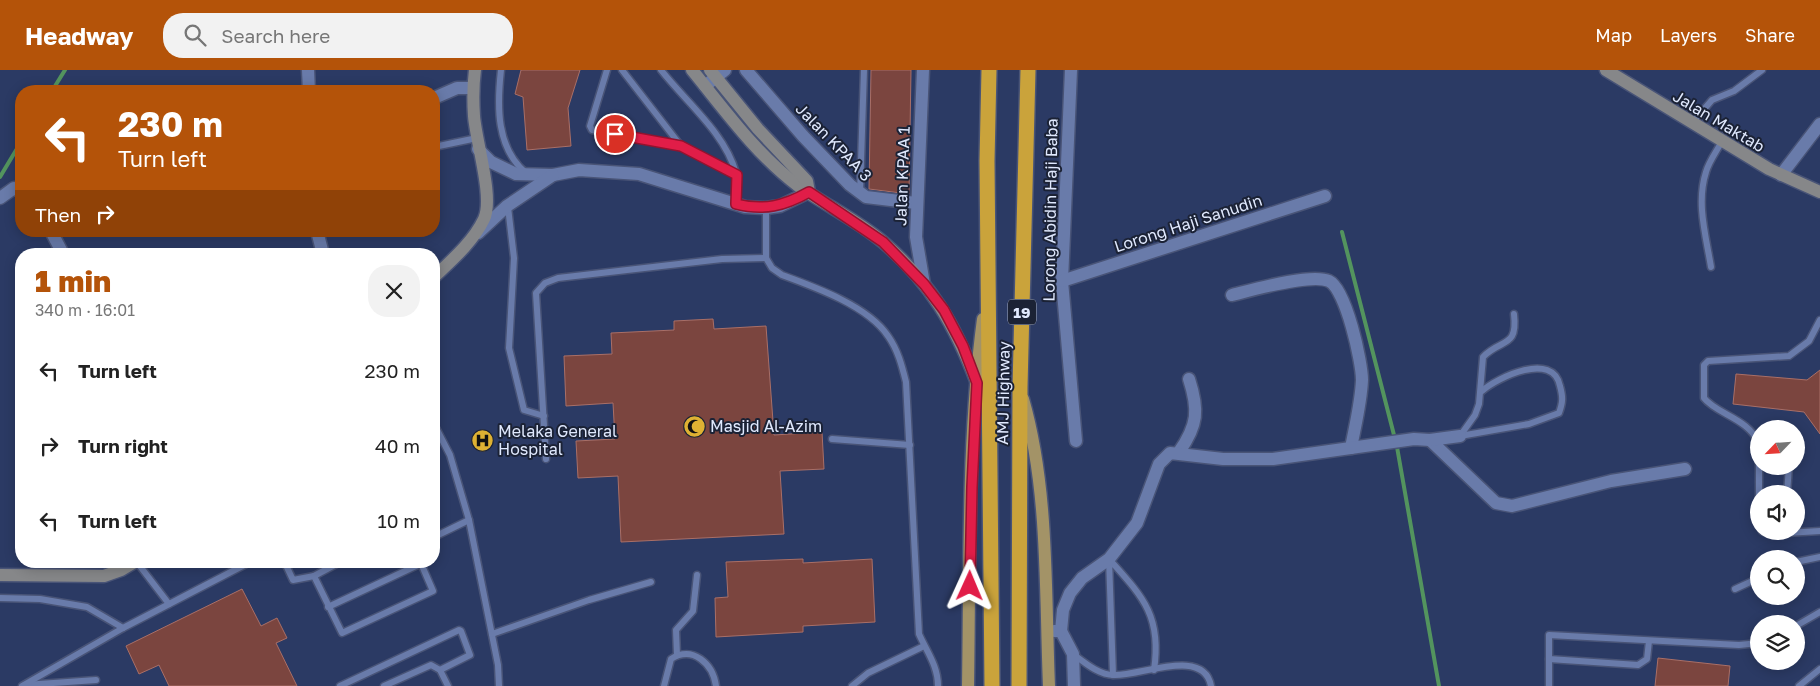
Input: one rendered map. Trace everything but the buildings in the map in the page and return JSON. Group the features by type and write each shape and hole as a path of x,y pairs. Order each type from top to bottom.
{"highway":[{"name":"AMJ Highway","path":"990,70 986,161 992,686"},
{"name":"AMJ Highway","path":"1019,686 1020,387 1028,70"}],"main road":[{"path":"968,686 972,487 977,383 988,285"},
{"path":"1020,387 1032,437 1040,490 1049,686"}],"street":[{"path":"307,70 308,85"},
{"path":"463,249 480,226 487,209 486,188 477,143 473,88 474,70"},
{"path":"692,70 754,143 797,185 883,242 924,284 944,310 963,346 977,383"},
{"name":"Jalan KPAA 3","path":"746,70 803,136 860,193 866,197 883,201 916,203"},
{"name":"Jalan KPAA 1","path":"923,70 916,237 924,284"},
{"name":"Lorong Abidin Haji Baba","path":"1071,70 1062,280 1076,441"},
{"name":"Jalan Maktab","path":"1606,70 1780,175 1820,192"},
{"path":"705,86 717,73 758,129 807,181 809,192"},
{"path":"440,95 457,88 473,88"},
{"path":"1780,175 1820,124"},
{"path":"477,143 491,162 505,170 530,176 553,175 579,170 640,174 736,204 766,208 780,206 809,192"},
{"path":"440,272 507,206 553,175"},
{"path":"0,198 15,189"},
{"name":"Lorong Haji Sanudin","path":"1062,280 1325,196"},
{"path":"1232,295 1291,282 1329,281 1335,286 1347,309 1360,358 1360,396 1351,448"},
{"path":"1179,452 1195,425 1193,393 1189,378"},
{"path":"1074,686 1073,654 1061,631 1063,610 1070,593 1082,578 1109,559 1137,523 1159,464 1170,453 1179,452 1224,458 1273,459 1414,439 1430,440 1460,436"},
{"path":"1430,440 1489,497 1503,506 1512,506 1612,481 1685,469"},
{"path":"0,575 104,576 124,568"},
{"path":"1047,631 1061,631"}],"lane":[{"path":"501,70 498,93 505,147 511,159 530,176"},
{"path":"607,70 590,126 592,130 681,146 737,175"},
{"path":"622,70 681,146"},
{"path":"661,70 728,153 737,175 736,204"},
{"path":"860,193 864,70"},
{"path":"1692,123 1712,100 1734,91 1762,70"},
{"path":"1711,267 1701,210 1701,191 1706,170 1722,141"},
{"path":"440,146 477,143"},
{"path":"507,206 514,258 508,348 524,410 544,416"},
{"path":"766,208 766,258 772,268 782,275 861,311 874,320 888,335 899,356 906,382 919,634 932,659 938,677 938,686"},
{"path":"546,459 536,293 545,283 558,278 703,262 766,258"},
{"path":"1460,436 1475,415 1482,391 1483,357 1488,351 1510,341 1515,327 1514,314"},
{"path":"1750,432 1735,417 1704,398 1704,365 1708,361 1789,356 1809,341 1820,320"},
{"path":"1460,436 1529,424 1560,413 1563,401 1559,381 1552,373 1546,370 1523,370 1502,377 1482,391"},
{"path":"440,436 450,455 469,520 498,665 499,686"},
{"path":"832,439 910,445"},
{"path":"440,535 469,520"},
{"path":"1805,532 1820,531"},
{"path":"1805,560 1820,557"},
{"path":"1109,559 1146,602 1156,630 1157,652 1154,670"},
{"path":"1109,559 1113,675"},
{"path":"141,568 169,604"},
{"path":"23,686 123,628 238,568"},
{"path":"287,568 293,580 314,576 329,568"},
{"path":"328,607 408,568"},
{"path":"314,576 342,633 434,591 423,568"},
{"path":"677,655 676,630 693,611 697,575"},
{"path":"492,634 589,600 652,582"},
{"path":"1734,589 1750,582"},
{"path":"0,598 40,599 87,607 123,628"},
{"path":"1805,621 1820,612"},
{"path":"340,686 459,630 461,631 470,655 440,670"},
{"path":"1549,686 1549,635 1739,645 1750,644"},
{"path":"1549,659 1638,665 1647,659 1649,641"},
{"path":"852,686 868,673 924,646"},
{"path":"664,686 671,659 677,655 686,654 706,662 714,675 716,686"},
{"path":"1073,654 1097,670 1113,675 1190,664 1202,670 1210,679 1211,686"},
{"path":"384,686 429,665 440,670 448,686"},
{"path":"1799,686 1820,669"},
{"path":"23,686 96,680"}],"waterway":[{"path":"56,85 65,70"},
{"path":"0,177 15,152"},
{"path":"1342,232 1394,435"},
{"path":"1397,447 1439,686"}],"place":[{"name":"Masjid Al-Azim","path":"694,426"},
{"name":"Melaka General Hospital","path":"482,440"}],"route":[{"path":"615,134 681,146 737,175 736,204 766,208 780,206 809,192 883,242 924,284 944,310 963,346 977,383 974,419 970,586"}]}
